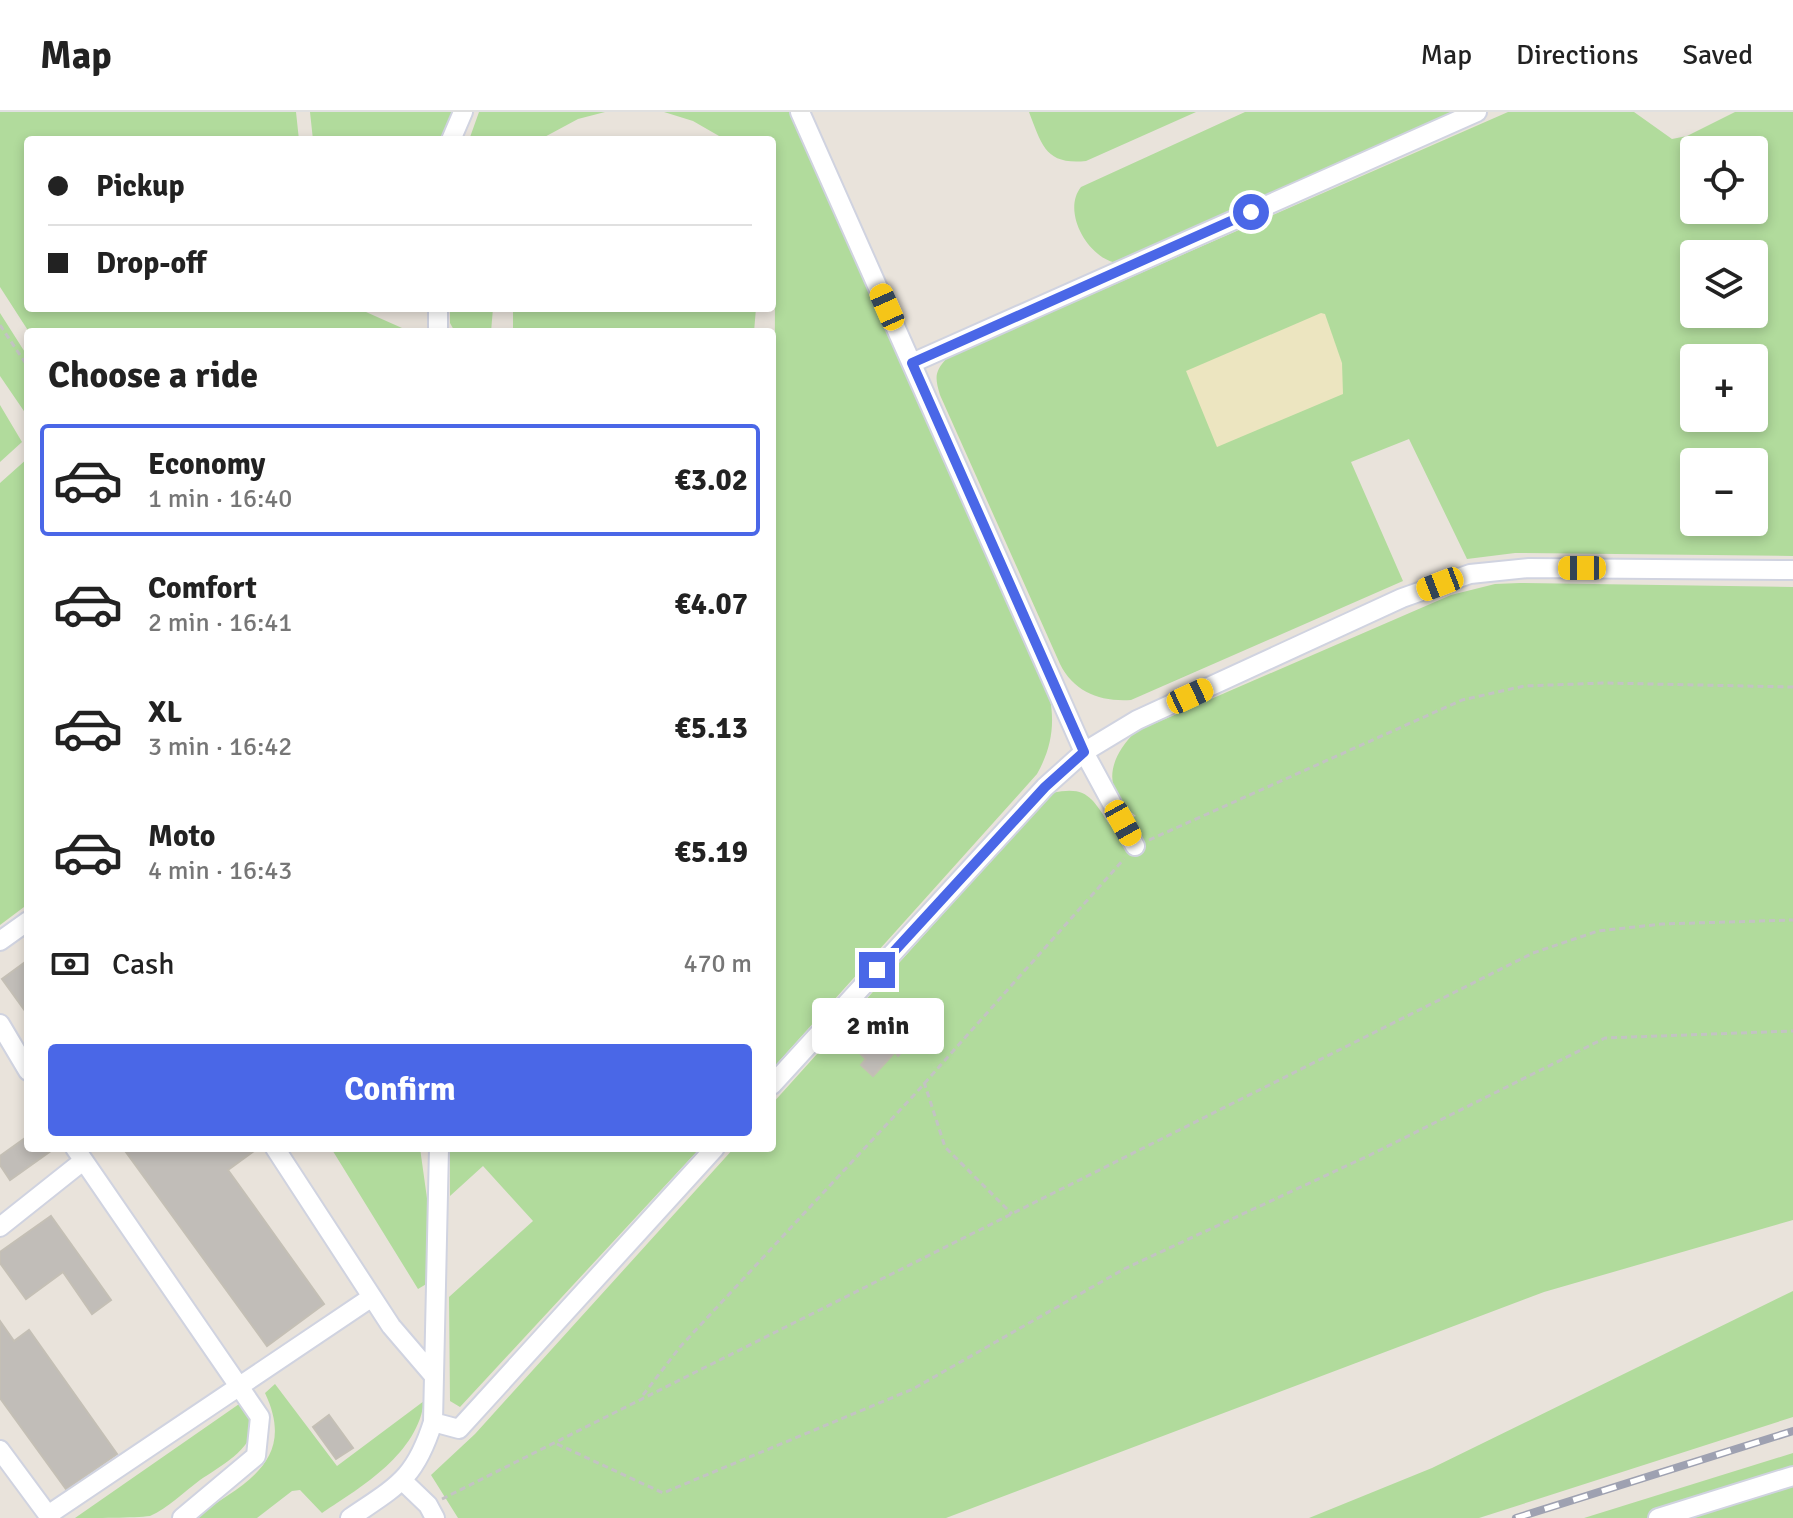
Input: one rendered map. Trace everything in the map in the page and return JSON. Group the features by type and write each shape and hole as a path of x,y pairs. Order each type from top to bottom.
{"street":[{"path":"453,136 463,112"},
{"path":"800,112 1084,752 1135,846"},
{"path":"912,363 1477,112"},
{"path":"776,1081 1045,787 1084,752 1137,720 1388,605 1470,574 1529,568 1793,570"},
{"path":"0,941 24,924"},
{"path":"0,1024 24,1064"},
{"path":"278,1152 391,1326 433,1375"},
{"path":"350,1518 404,1482 423,1453 433,1422 439,1152"},
{"path":"433,1422 459,1429 711,1152"},
{"path":"0,1227 79,1155 260,1417 256,1456 182,1518"},
{"path":"0,1450 48,1515 372,1297"},
{"path":"1658,1518 1793,1476"},
{"path":"404,1482 432,1511"}],"path":[{"path":"0,325 24,361"},
{"path":"641,1398 680,1347 924,1082 1135,846 1462,700 1524,686 1604,683 1793,687"},
{"path":"432,1511 641,1398 1533,953 1598,931 1662,924 1793,920"},
{"path":"557,1444 663,1493 913,1389 1124,1269 1370,1155 1605,1038 1793,1031"},
{"path":"924,1082 945,1147 1012,1214"}],"green space":[{"path":"0,112 296,112 299,136 24,136 24,312 366,312 402,328 26,328 0,287"},
{"path":"310,112 456,112 448,136 313,136"},
{"path":"479,112 605,112 578,119 546,136 470,136"},
{"path":"664,112 789,112 1050,698 1051,708 1051,737 1037,774 776,1065 776,136 719,136 693,121"},
{"path":"1029,112 1196,112 1086,161 1073,161 1062,160 1047,151"},
{"path":"1245,112 1465,112 1118,263 1107,260 1088,244 1076,221 1074,209 1081,187"},
{"path":"1508,112 1634,112 1672,139 1680,137 1680,224 1768,224 1768,136 1687,136 1735,112 1793,112 1793,556 1515,553 1467,559 1409,439 1351,462 1403,581 1131,700 1099,697 1080,688 1060,664 940,395 937,375 947,358"},
{"path":"450,312 493,312 491,328 453,328"},
{"path":"513,312 756,312 754,328 513,328"},
{"path":"0,313 24,351 24,411 0,376"},
{"path":"0,405 22,442 0,462"},
{"path":"24,462 24,907 0,925 0,483"},
{"path":"1495,584 1793,587 1793,1220 1544,1292 946,1518 458,1518 431,1475 475,1434 730,1152 776,1152 776,1100 1052,793 1081,792 1093,801 1110,825 1136,816 1118,796 1112,775 1119,754 1135,732 1451,595"},
{"path":"333,1152 421,1152 430,1220 428,1283 418,1289"},
{"path":"450,1152 696,1152 460,1407 450,1401 449,1297 533,1221 483,1166 450,1196"},
{"path":"1793,1291 1793,1417 1479,1518 1309,1518 1432,1468"},
{"path":"275,1384 337,1466 424,1401 420,1420 400,1452 371,1479 322,1513 300,1490 292,1491 257,1518 194,1518 246,1482 270,1454 275,1437 273,1417 265,1393"},
{"path":"242,1402 251,1415 253,1427 243,1448 163,1509 150,1516 75,1518"},
{"path":"1793,1453 1793,1518 1584,1518"}],"sand":[{"path":"1321,313 1325,314 1342,363 1343,394 1217,447 1186,371"}],"building":[{"path":"24,963 24,1009 2,979"},
{"path":"876,1026 890,1039 895,1033 909,1044 898,1056 895,1052 873,1076 861,1065 866,1059 852,1046"},
{"path":"24,1139 24,1152 49,1152 10,1180 0,1165 0,1156"},
{"path":"126,1152 253,1152 228,1170 324,1304 267,1346"},
{"path":"51,1216 111,1300 92,1314 63,1272 26,1299 0,1263 0,1252"},
{"path":"0,1321 14,1341 29,1330 117,1454 66,1489 0,1398"},
{"path":"329,1415 353,1448 336,1459 313,1427"}],"railway":[{"path":"1516,1518 1793,1431"}],"route":[{"path":"877,970 1045,787 1084,752 912,363 1251,212"}]}
